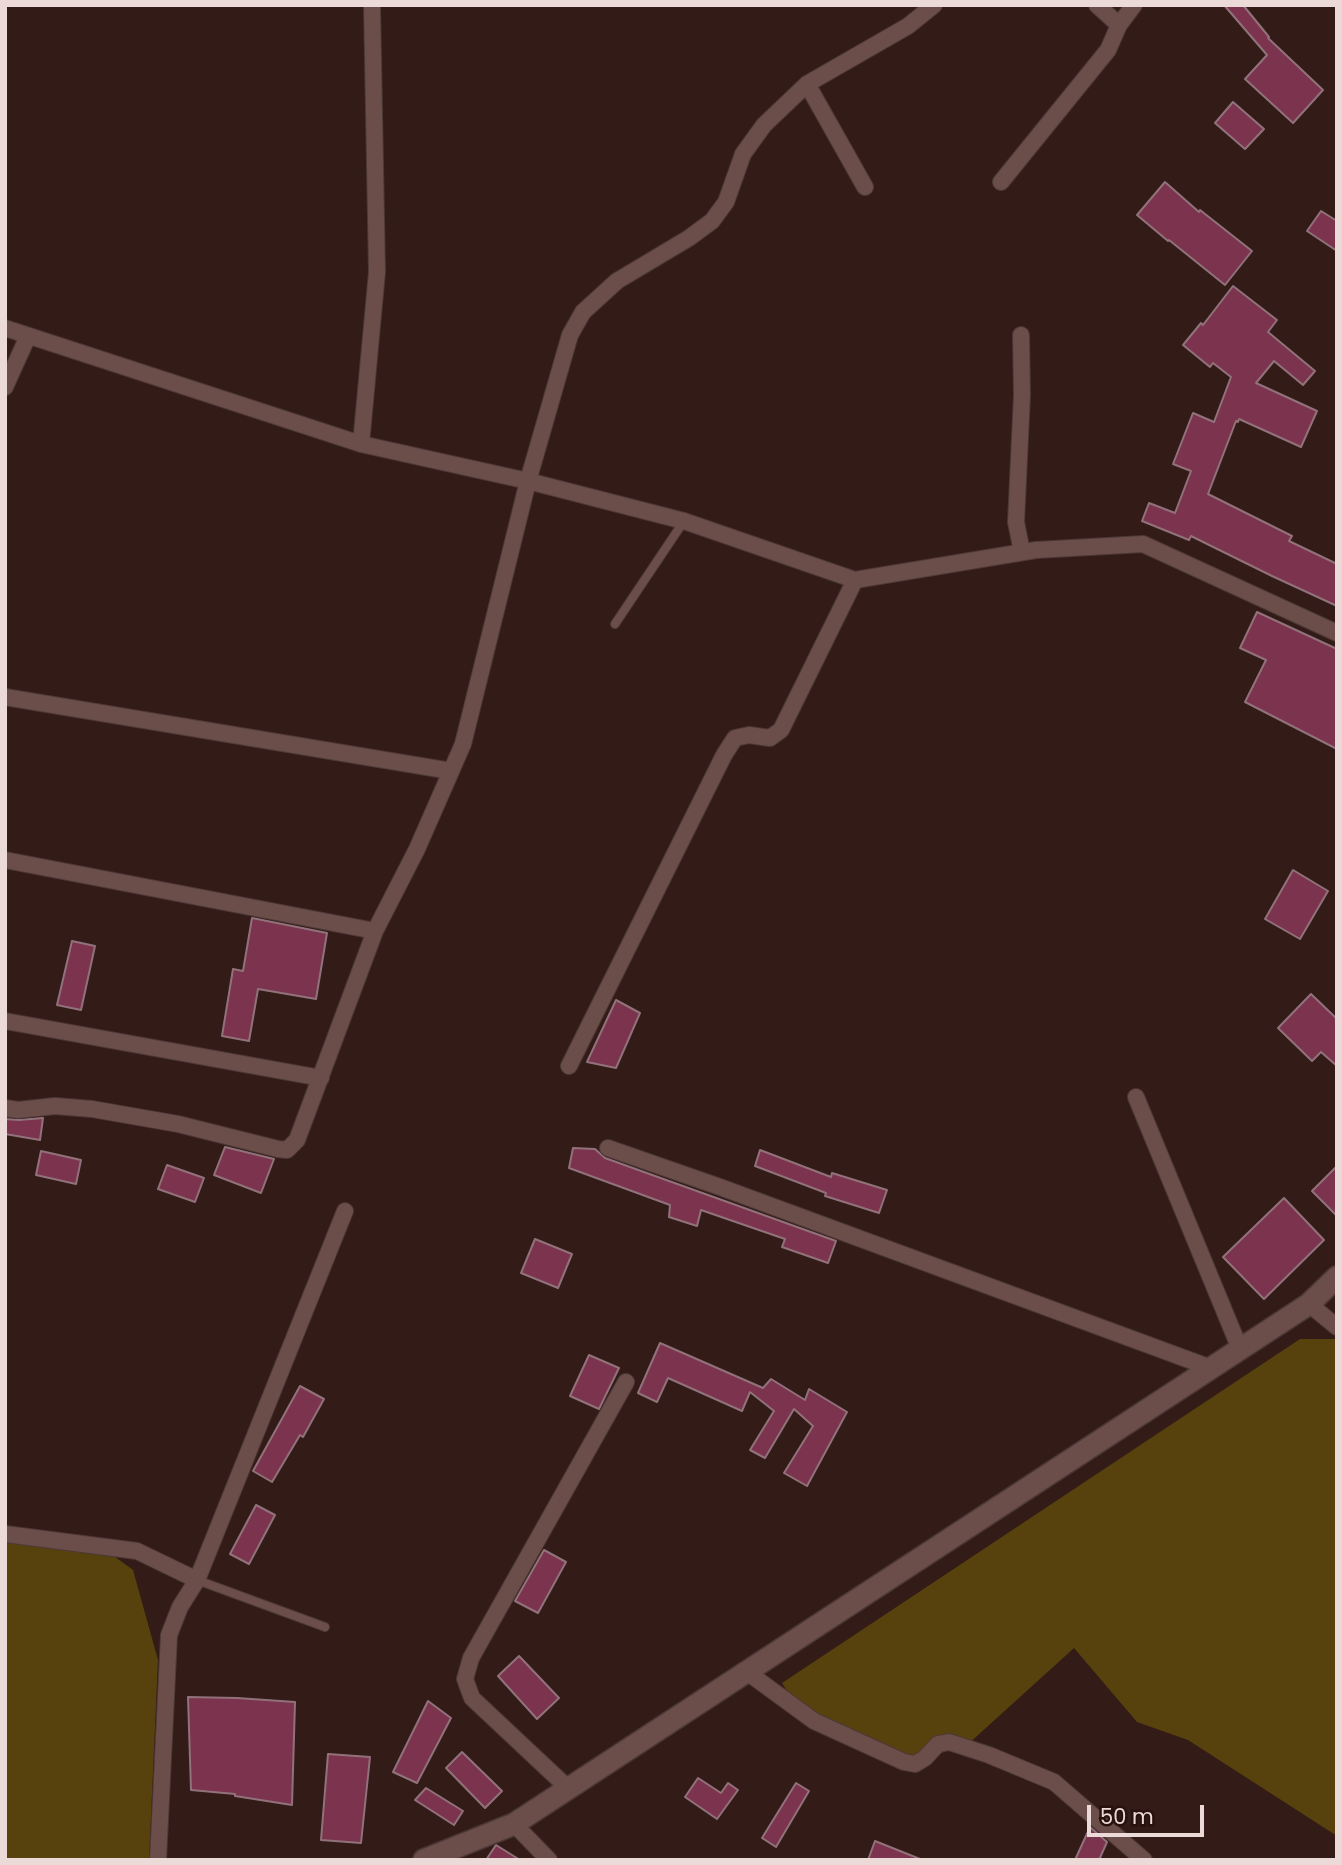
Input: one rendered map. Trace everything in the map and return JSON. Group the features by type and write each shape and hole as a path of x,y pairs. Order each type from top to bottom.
{"street":[{"path":"361,444 377,272 372,5"},
{"path":"5,1108 18,1110 55,1106 92,1109 287,1150 297,1140 375,931 417,849 463,744 528,481 570,335 583,312 617,281 712,221 726,202 743,154 764,125 807,84 908,26 934,5"},
{"path":"1097,5 1119,25"},
{"path":"1001,182 1108,50 1119,25 1134,5"},
{"path":"807,84 865,187"},
{"path":"5,328 361,444 528,481 684,521 855,580 1036,550 1143,544 1337,633"},
{"path":"1021,335 1022,395 1016,522 1022,552"},
{"path":"5,387 28,336"},
{"path":"569,1066 724,755 735,738 749,734 770,738 781,730 855,580"},
{"path":"5,698 451,771"},
{"path":"5,860 375,931"},
{"path":"5,1021 321,1078"},
{"path":"1136,1097 1240,1349"},
{"path":"608,1148 1211,1368"},
{"path":"158,1860 169,1635 180,1607 197,1580 345,1211"},
{"path":"424,1860 514,1824 569,1789 1309,1304 1337,1277"},
{"path":"1309,1304 1337,1327"},
{"path":"569,1789 472,1698 465,1679 471,1658 626,1382"},
{"path":"5,1534 137,1551 197,1580"},
{"path":"747,1672 814,1721 904,1762 915,1764 938,1744 949,1742 1054,1782 1144,1860"},
{"path":"514,1824 549,1860"}],"lane":[{"path":"615,624 684,521"},
{"path":"197,1580 325,1627"}],"shaded area":[{"path":"1300,1339 1337,1339 1337,1836 1188,1740 1137,1722 1074,1648 966,1746 916,1760 796,1705 782,1683"},
{"path":"5,1542 111,1554 133,1570 158,1660 149,1860 5,1860"}],"building":[{"path":"1224,5 1243,5 1268,38 1323,90 1293,123 1245,79 1267,55"},
{"path":"1233,102 1264,129 1245,149 1215,123"},
{"path":"1165,182 1199,212 1200,210 1252,251 1225,285 1137,215"},
{"path":"1321,211 1337,221 1337,251 1307,231"},
{"path":"1233,286 1277,320 1268,332 1315,371 1303,385 1274,361 1256,383 1317,411 1301,447 1239,419 1236,421 1208,494 1292,536 1289,541 1337,564 1337,606 1191,536 1189,540 1142,521 1149,503 1175,513 1191,471 1173,464 1193,413 1214,422 1231,377 1213,363 1210,367 1183,345 1201,323 1203,325"},
{"path":"1257,612 1337,649 1337,749 1245,702 1266,660 1240,648"},
{"path":"1293,870 1328,891 1300,939 1265,919"},
{"path":"252,918 327,933 316,999 258,989 249,1041 222,1036 233,969 243,971"},
{"path":"72,941 95,946 81,1010 57,1005"},
{"path":"1311,994 1337,1019 1337,1066 1321,1052 1312,1061 1278,1028"},
{"path":"616,1000 640,1013 616,1068 587,1062"},
{"path":"43,1118 40,1140 5,1134 5,1119"},
{"path":"225,1147 274,1159 261,1193 214,1175"},
{"path":"573,1148 595,1149 605,1158 836,1241 828,1263 782,1247 785,1239 701,1210 697,1226 669,1217 670,1205 569,1168"},
{"path":"760,1150 831,1177 832,1173 887,1190 879,1213 825,1196 826,1193 755,1166"},
{"path":"41,1151 81,1160 76,1184 36,1175"},
{"path":"167,1165 204,1178 195,1202 158,1189"},
{"path":"1337,1166 1337,1216 1312,1191"},
{"path":"1284,1198 1324,1240 1264,1299 1223,1257"},
{"path":"535,1239 572,1254 558,1288 521,1273"},
{"path":"660,1343 763,1388 771,1379 805,1400 809,1389 847,1412 807,1486 784,1473 813,1426 794,1409 765,1458 750,1450 774,1411 750,1392 742,1411 668,1378 657,1402 638,1393"},
{"path":"589,1355 619,1368 599,1409 570,1396"},
{"path":"300,1386 324,1399 303,1437 300,1435 272,1482 253,1471"},
{"path":"256,1505 275,1515 249,1564 230,1554"},
{"path":"544,1550 566,1562 538,1613 515,1601"},
{"path":"519,1656 559,1698 537,1719 498,1676"},
{"path":"188,1697 295,1702 292,1805 235,1794 191,1790"},
{"path":"428,1701 451,1718 417,1783 393,1772"},
{"path":"462,1752 502,1791 485,1808 446,1768"},
{"path":"328,1754 370,1757 361,1843 321,1840"},
{"path":"698,1778 721,1793 728,1783 738,1790 717,1819 685,1797"},
{"path":"796,1783 809,1791 776,1847 762,1838"},
{"path":"426,1788 463,1811 454,1825 415,1800"},
{"path":"1090,1827 1107,1842 1099,1860 1075,1860"},
{"path":"875,1841 920,1859 920,1860 868,1860"},
{"path":"496,1845 520,1860 486,1860"}]}
